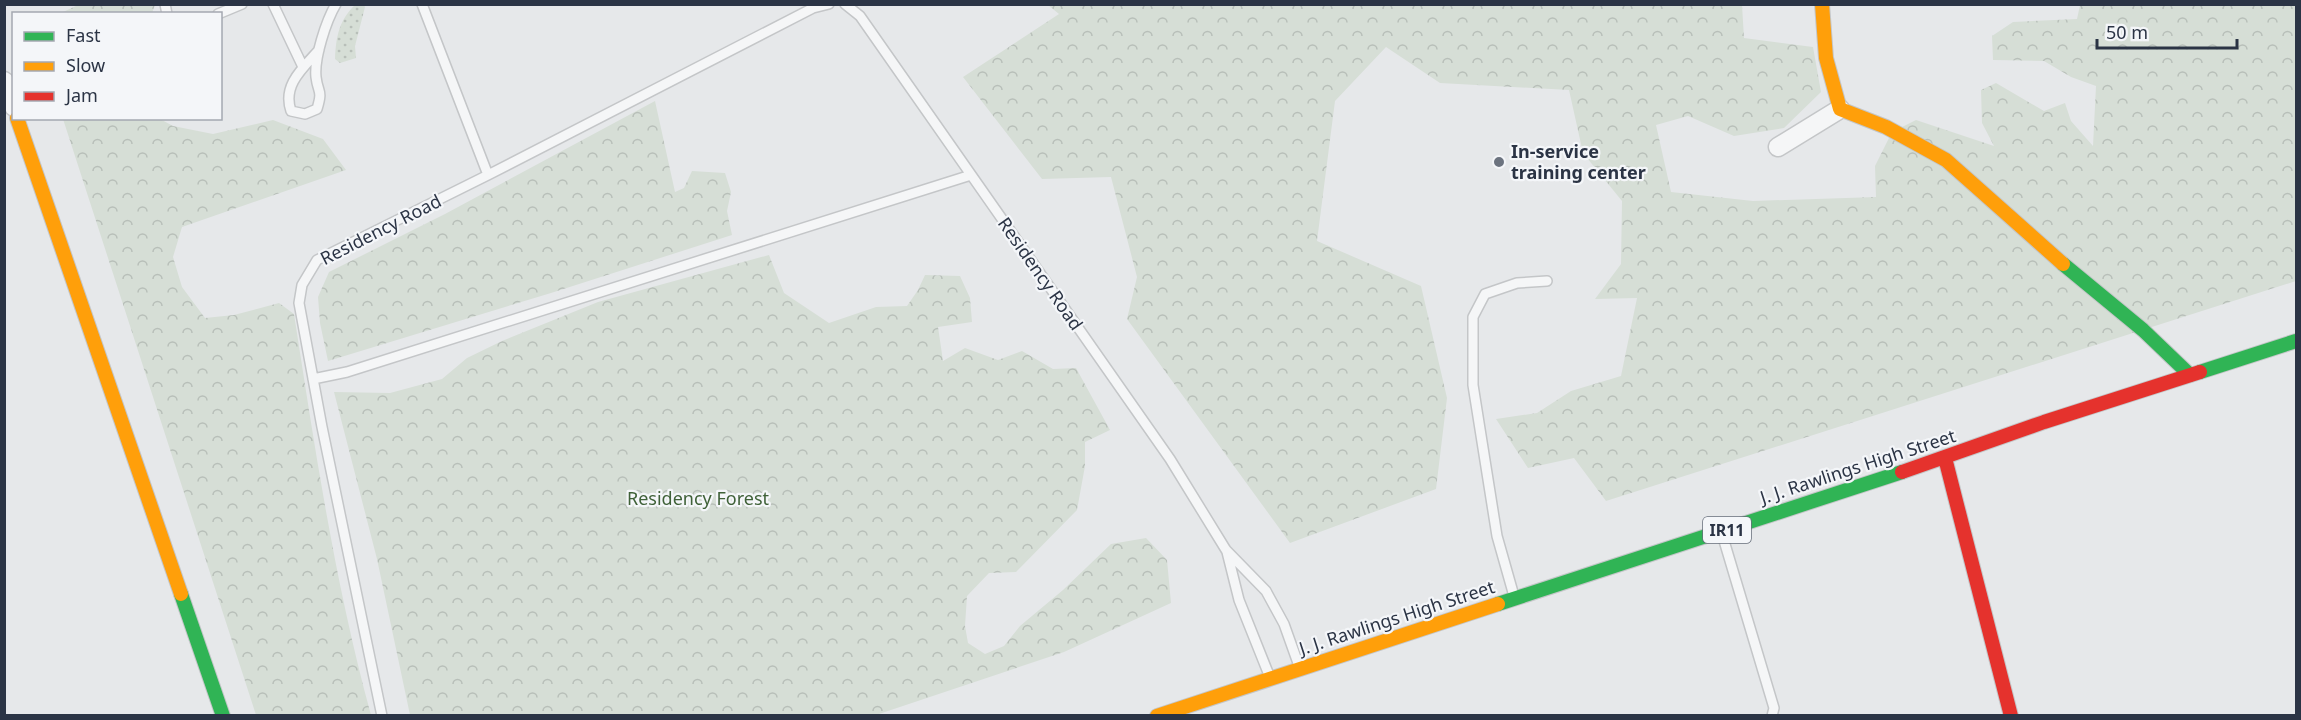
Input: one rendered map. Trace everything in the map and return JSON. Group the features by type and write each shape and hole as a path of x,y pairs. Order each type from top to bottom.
{"street":[{"path":"1822,4 1822,26 1828,72 1840,109"},
{"path":"4,81 12,102"},
{"path":"1778,147 1840,109"},
{"path":"1840,109 1886,127 1946,160 2073,272 2143,330 2190,375"},
{"path":"18,120 223,716"},
{"name":"J. J. Rawlings High Street","path":"1157,716 1945,458 2044,422 2296,341"},
{"path":"1945,458 2011,716"}],"lane":[{"path":"222,12 242,4"},
{"path":"273,4 303,67"},
{"path":"319,50 292,82 287,100 291,111 305,114 317,109 322,93 316,77 319,50 336,4"},
{"path":"422,4 488,175"},
{"name":"Residency Road","path":"382,716 299,303 302,285 317,260 813,8 829,4"},
{"name":"Residency Road","path":"845,4 860,16 1170,459 1226,550 1266,591 1284,624 1300,668"},
{"path":"313,379 347,372 971,175"},
{"path":"1515,600 1497,536 1473,385 1473,317 1485,294 1517,283 1547,280"},
{"path":"1721,532 1774,708 1772,716"},
{"name":"Residency Road","path":"1226,550 1239,600 1270,678"}],"green space":[{"path":"78,4 155,5 152,12 63,12"},
{"path":"355,5 365,7 355,46 356,58 340,63 335,59 338,36 345,17"},
{"path":"1048,5 1742,5 1744,38 1813,47 1821,92 1784,128 1734,136 1688,116 1656,125 1671,192 1753,201 1876,197 1875,166 1892,132 1916,120 1994,146 1982,123 1981,90 1996,83 2044,111 2065,103 2071,121 2093,146 2096,86 2071,77 2044,61 1993,60 1992,36 2013,22 2077,19 2080,5 2296,5 2296,281 1606,501 1574,458 1528,468 1496,419 1537,413 1571,391 1621,376 1637,298 1595,299 1621,264 1622,201 1583,153 1569,90 1440,83 1386,47 1335,101 1317,241 1421,286 1447,398 1436,489 1290,543 1127,319 1137,277 1111,177 1042,179 963,77 1059,14"},
{"path":"655,101 675,192 684,188 692,171 725,173 731,192 727,211 732,235 328,361 320,323 318,297 329,272 445,214"},
{"path":"63,120 162,120 173,126 213,134 273,120 323,139 346,170 182,227 173,257 182,287 205,318 234,315 279,303 294,314 336,566 371,715 256,715"},
{"name":"Residency Forest","path":"769,255 784,293 829,323 876,307 907,306 925,275 960,276 970,298 972,322 938,327 943,361 965,348 998,360 1022,351 1053,369 1076,368 1110,430 1085,442 1085,466 1077,510 1016,572 989,573 967,596 965,626 968,643 985,654 1004,646 1020,626 1063,590 1111,544 1146,538 1167,560 1171,603 1064,652 876,715 410,715 377,559 334,392 390,393 442,379 467,358 502,341 598,302"}],"traffic: fast":[{"path":"2063,264 2143,330 2190,375"},
{"path":"2200,372 2296,341"},
{"path":"1498,604 1902,472"},
{"path":"181,594 223,716"}],"traffic: slow":[{"path":"1822,4 1826,58 1840,109 1886,127 1946,160 2063,264"},
{"path":"18,120 181,594"},
{"path":"1157,716 1498,604"}],"traffic: jam":[{"path":"1902,472 2044,422 2200,372"},
{"path":"1945,458 2011,716"}],"place":[{"name":"In-service training center","path":"1499,162"}]}
